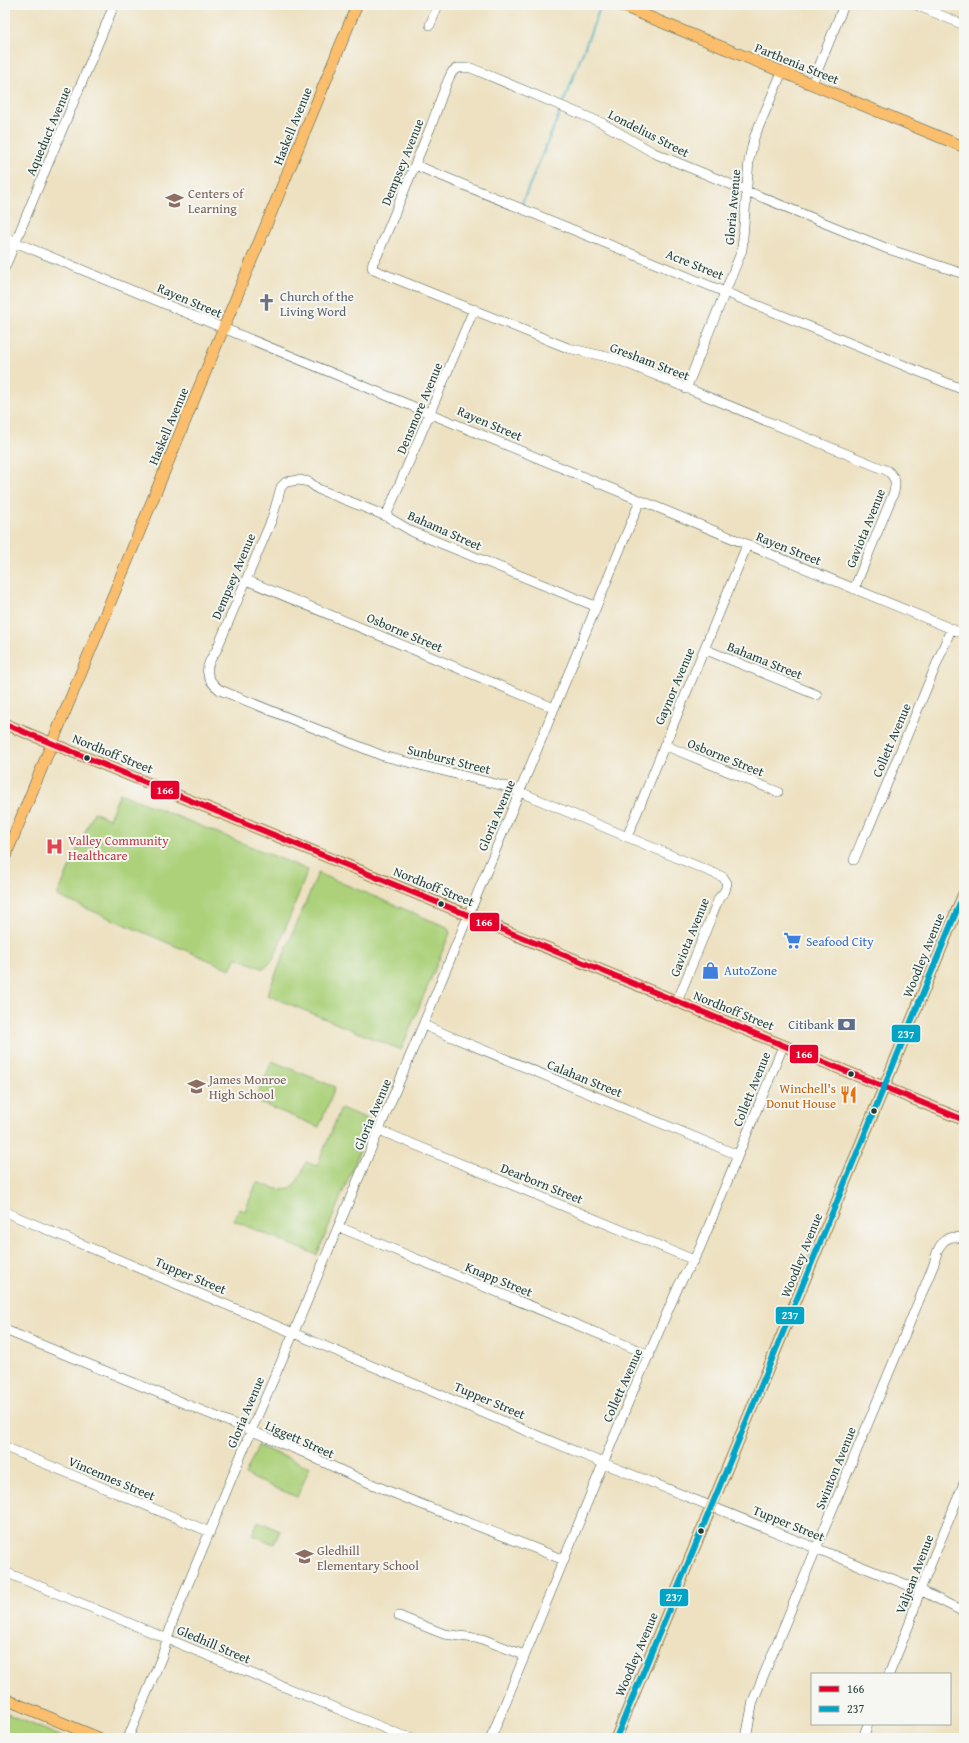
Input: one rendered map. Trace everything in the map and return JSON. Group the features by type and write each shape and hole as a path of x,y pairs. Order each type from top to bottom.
{"main road":[{"name":"Haskell Avenue","path":"5,857 357,5"},
{"name":"Parthenia Street","path":"620,5 964,147"},
{"name":"Nordhoff Street","path":"5,724 964,1120"},
{"name":"Woodley Avenue","path":"616,1738 964,893"},
{"path":"5,1699 100,1738"}],"street":[{"name":"Aqueduct Avenue","path":"5,267 114,5"},
{"path":"430,25 438,5"},
{"path":"812,84 844,5"},
{"path":"916,5 964,25"},
{"name":"Dempsey Avenue","path":"372,267 442,99 447,81 452,72 457,68"},
{"name":"Londelius Street","path":"457,68 471,68 602,124 654,153 747,192 888,249 964,274"},
{"name":"Gloria Avenue","path":"686,389 742,250 751,147 782,72"},
{"name":"Acre Street","path":"415,165 964,390"},
{"name":"Rayen Street","path":"5,238 964,634"},
{"name":"Gresham Street","path":"372,267 374,270 568,348 616,359 686,389 881,467 894,477"},
{"name":"Densmore Avenue","path":"386,516 474,309"},
{"name":"Gaviota Avenue","path":"854,589 894,492 896,486 894,477"},
{"name":"Bahama Street","path":"286,482 304,480 318,489 386,516 413,532 595,606"},
{"name":"Dempsey Avenue","path":"208,680 208,665 216,651 272,519 278,494 286,482"},
{"name":"Gloria Avenue","path":"128,1738 162,1656 172,1623 251,1431 339,1227 595,606 640,501"},
{"name":"Gaynor Avenue","path":"627,837 747,545"},
{"name":"Osborne Street","path":"246,580 554,708"},
{"name":"Collett Avenue","path":"854,860 951,628"},
{"name":"Bahama Street","path":"704,649 817,695"},
{"name":"Sunburst Street","path":"208,680 220,690 383,756 508,787 519,793 719,875 727,883"},
{"name":"Osborne Street","path":"664,745 778,792"},
{"name":"Gaviota Avenue","path":"676,1002 719,898 725,891 727,883"},
{"name":"Calahan Street","path":"423,1025 738,1155"},
{"name":"Collett Avenue","path":"491,1738 627,1405 650,1355 679,1285 694,1260 783,1046"},
{"name":"Dearborn Street","path":"379,1130 694,1260"},
{"name":"Tupper Street","path":"5,1212 603,1462 817,1547 920,1590 964,1612"},
{"name":"Knapp Street","path":"339,1227 650,1355"},
{"name":"Swinton Avenue","path":"746,1738 753,1701 934,1264 936,1253 941,1242 951,1237 964,1239"},
{"name":"Liggett Street","path":"5,1330 251,1431 441,1512 564,1560"},
{"name":"Vincennes Street","path":"5,1447 210,1532"},
{"name":"Valjean Avenue","path":"889,1673 909,1625 920,1590 964,1483"},
{"name":"Gledhill Street","path":"5,1572 402,1735 414,1738"},
{"path":"399,1616 444,1634 482,1639 524,1655"},
{"path":"863,1738 868,1725"}],"green space":[{"path":"120,793 308,870 273,960 264,969 236,957 230,969 57,896 94,812 109,819"},
{"path":"318,873 447,927 450,933 401,1050 267,995"},
{"path":"272,1061 335,1087 319,1127 255,1101"},
{"path":"341,1108 372,1121 317,1255 234,1221 239,1209 245,1211 257,1182 276,1189 289,1189 297,1180 306,1162 317,1166"},
{"path":"258,1446 310,1467 297,1497 245,1475"},
{"path":"258,1521 280,1531 274,1544 252,1535"},
{"path":"5,1713 65,1738 5,1738"}],"waterway":[{"path":"563,104 600,8"},
{"path":"522,203 561,110"}],"transit line":[{"name":"166","path":"5,724 964,1120"},
{"name":"237","path":"616,1738 964,893"}],"place":[{"name":"Centers of Learning","path":"175,200"},
{"name":"Church of the Living Word","path":"267,303"},
{"name":"Valley Community Healthcare","path":"55,847"},
{"name":"Seafood City","path":"793,941"},
{"name":"AutoZone","path":"711,970"},
{"name":"Citibank","path":"847,1024"},
{"name":"James Monroe High School","path":"196,1086"},
{"name":"Winchell's Donut House","path":"849,1095"},
{"name":"Gledhill Elementary School","path":"304,1557"}]}
